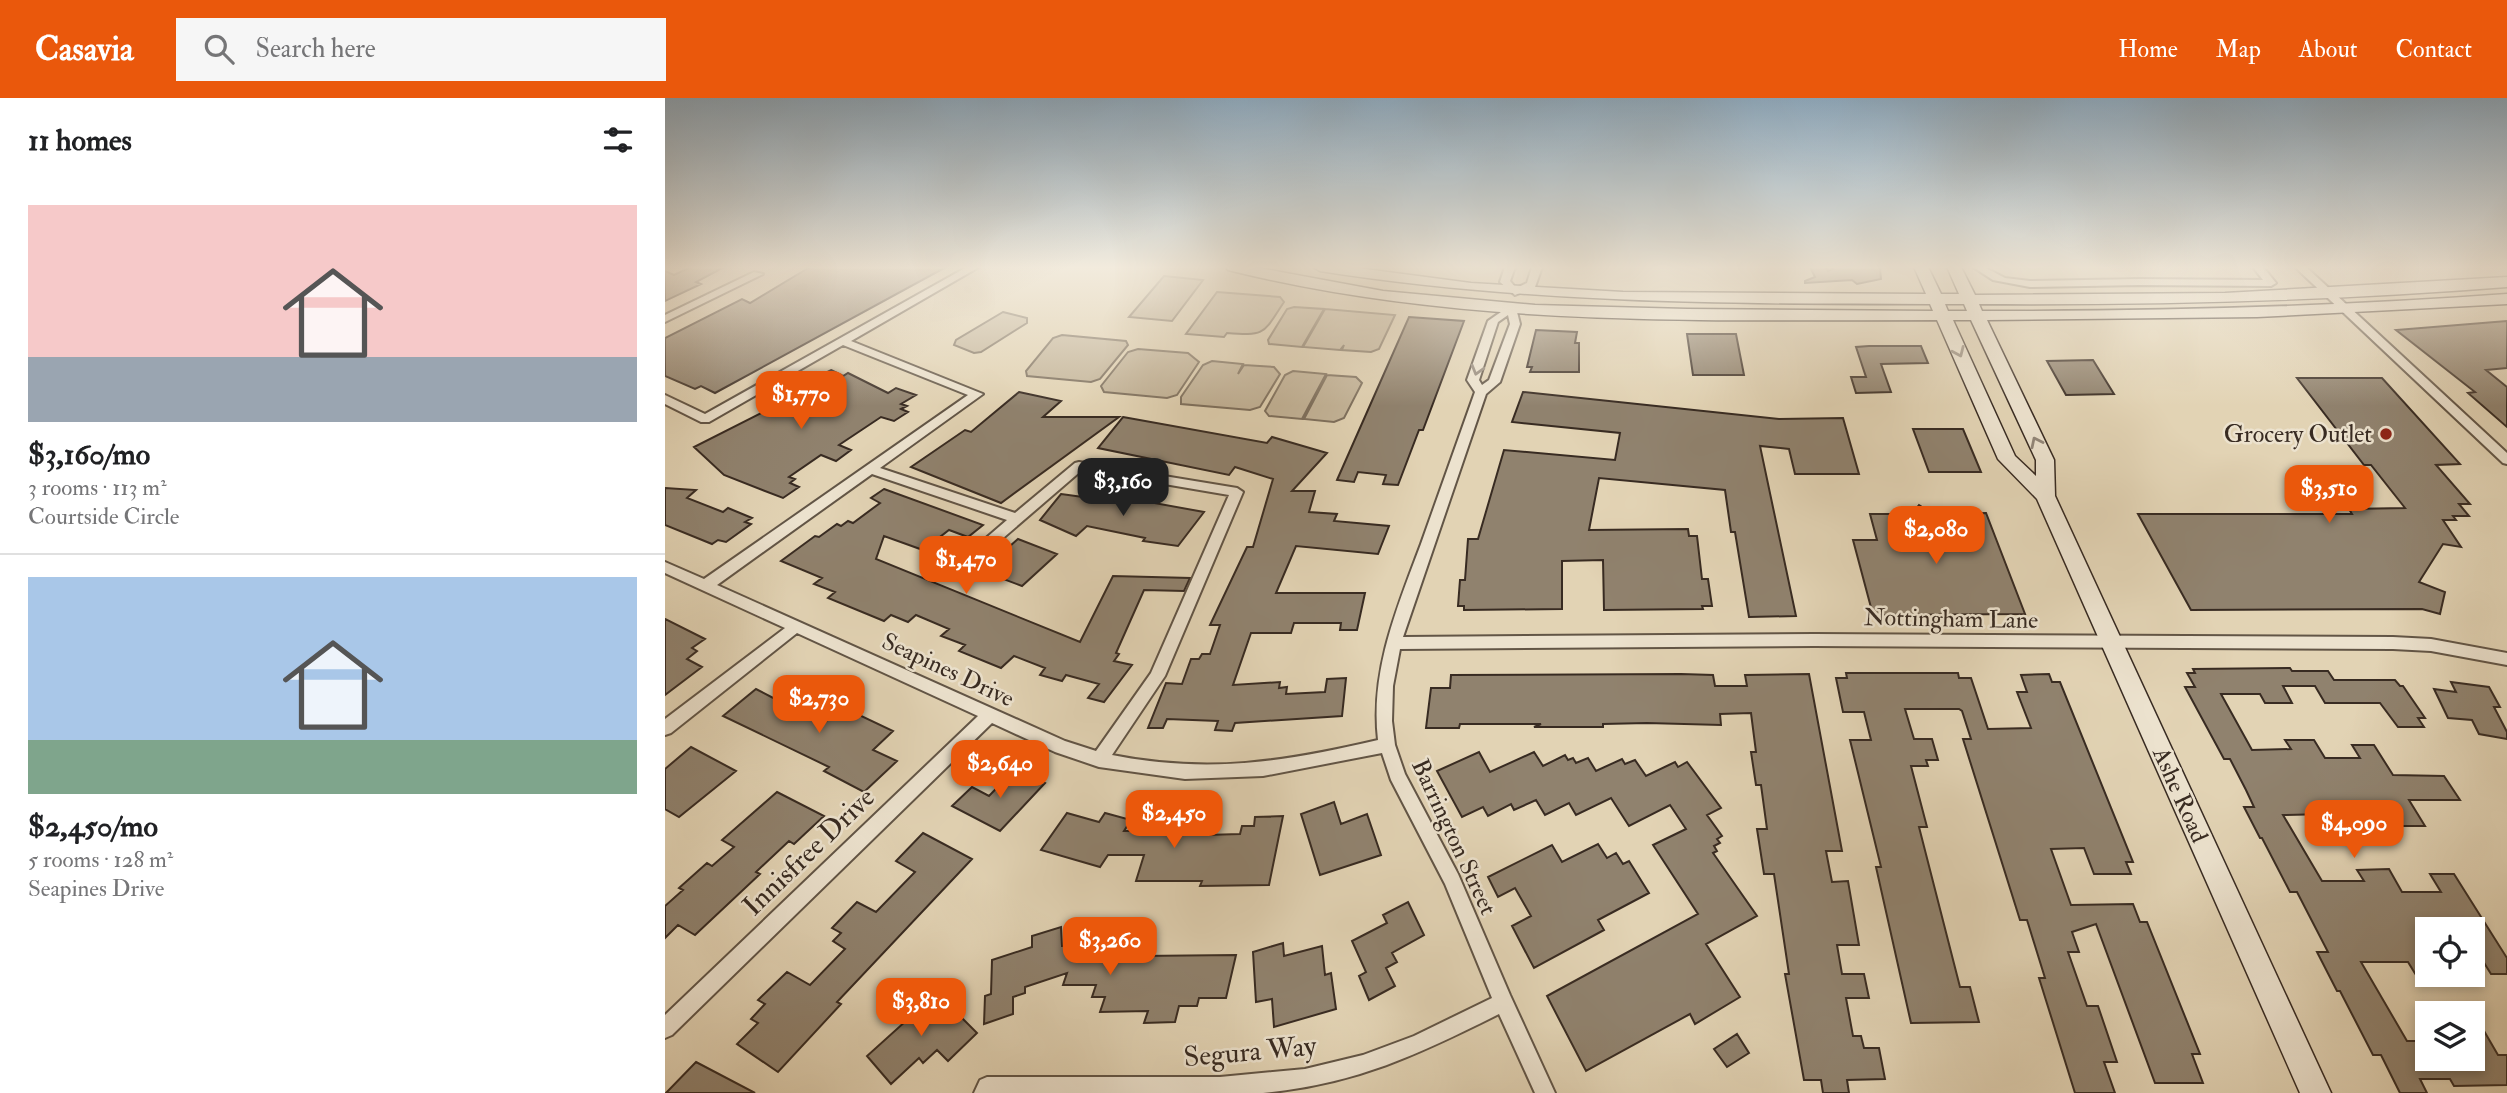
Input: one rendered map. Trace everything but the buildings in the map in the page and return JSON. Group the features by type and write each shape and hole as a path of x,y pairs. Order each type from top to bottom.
{"main road":[{"path":"1644,313 1943,316 1951,313"},
{"name":"Ashe Road","path":"1975,313 2045,460 2045,496"},
{"path":"2152,313 2243,313"},
{"name":"Ashe Road","path":"1943,316 2007,459 2045,496 2316,1093"}],"street":[{"path":"665,400 705,419 894,313"},
{"name":"Barrington Street","path":"1481,392 1473,380 1493,321 1503,313"},
{"name":"Barrington Street","path":"1512,313 1515,324 1495,382 1481,392 1393,643 1385,686 1384,721 1387,745 1397,775 1452,880 1545,1093"},
{"path":"2351,313 2507,460"},
{"path":"706,584 977,394 844,342"},
{"path":"976,554 1079,466 1237,492 1157,676 1099,760"},
{"path":"870,469 1016,518"},
{"name":"Seapines Drive","path":"665,567 1061,747 1099,760 1171,773 1219,775 1304,765 1387,745"},
{"path":"665,728 797,626"},
{"name":"Nottingham Lane","path":"1393,643 1814,640 2393,643 2431,645 2507,659"},
{"name":"Innisfree Drive","path":"665,1028 990,715"},
{"name":"Segura Way","path":"986,1090 1220,1087 1305,1079 1363,1065 1419,1044 1503,1002"}],"shaded area":[{"path":"1001,313 1027,318 1027,323 981,352 974,353 954,345 956,340"},
{"path":"1132,313 1178,313 1172,321 1129,317"},
{"path":"1201,313 1277,313 1267,327 1257,333 1227,333 1224,337 1186,334"},
{"path":"1284,313 1321,313 1302,347 1269,344 1268,340"},
{"path":"1322,313 1395,315 1379,349 1371,352 1342,350 1344,345 1340,350 1303,347"},
{"path":"1062,335 1126,341 1128,345 1100,379 1091,382 1027,376 1026,371 1053,338"},
{"path":"1138,349 1188,353 1199,362 1177,395 1167,398 1104,392 1101,386 1128,352"},
{"path":"1212,361 1243,364 1238,374 1244,365 1274,367 1280,374 1260,407 1250,410 1181,404 1181,397 1203,365"},
{"path":"1293,371 1326,374 1302,419 1269,416 1265,411 1285,375"},
{"path":"1327,375 1356,377 1362,383 1344,418 1334,422 1304,419"}],"place":[{"name":"Grocery Outlet","path":"2386,434"}]}
